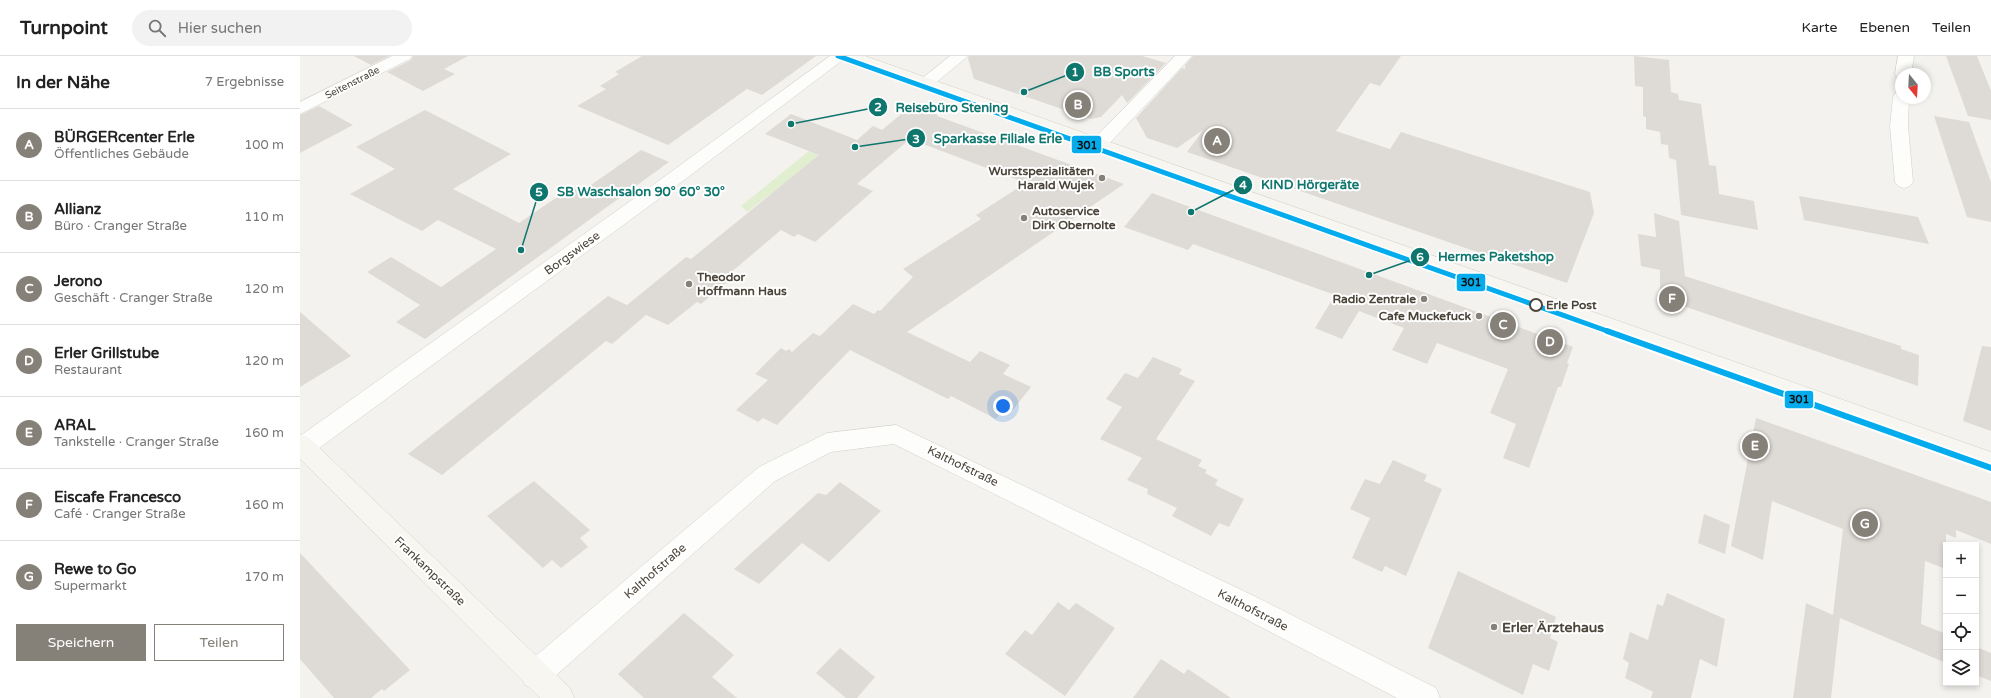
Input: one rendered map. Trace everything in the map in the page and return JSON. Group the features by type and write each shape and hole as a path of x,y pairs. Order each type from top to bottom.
{"main road":[{"path":"850,56 1098,145 1149,161 1991,462"},
{"name":"Frankampstraße","path":"302,446 560,698"}],"street":[{"name":"Seitenstraße","path":"300,109 404,56"},
{"name":"Borgswiese","path":"302,446 654,194 840,56"},
{"path":"926,83 960,56"},
{"path":"1098,145 1184,56"},
{"path":"1904,68 1906,56"},
{"path":"1901,104 1899,126 1904,182"},
{"name":"Kalthofstraße","path":"535,675 767,474 827,443 896,434 1245,605 1426,698"}],"green space":[{"path":"809,151 820,156 747,212 741,206"}],"building":[{"path":"354,56 389,56 371,65"},
{"path":"413,56 468,56 444,69 455,74 423,91 387,72 411,60"},
{"path":"642,56 816,56 762,95 747,89 668,145 577,106 606,89 600,86 619,74 615,72"},
{"path":"969,56 1142,56 1166,63 1127,103 1122,95 1101,117 1091,119 974,79 968,58"},
{"path":"1193,56 1401,56 1380,86 1370,83 1336,131 1390,149 1401,132 1590,192 1594,213 1567,283 1187,152 1203,130 1177,148 1147,138 1136,118 1182,68 1185,69 1185,65"},
{"path":"1634,56 1669,60 1671,92 1678,94 1679,100 1701,104 1709,165 1716,166 1719,194 1754,201 1758,230 1681,215 1676,160 1669,158 1668,145 1661,144 1660,132 1646,129 1646,117 1643,116 1643,87 1635,86"},
{"path":"1946,56 1977,56 1991,91 1991,120 1968,116"},
{"path":"912,105 938,115 937,116 1124,184 907,332 970,362 980,351 1010,365 1003,374 1031,387 1012,411 1005,408 996,419 951,396 948,399 850,350 777,425 763,418 758,422 736,410 768,380 755,374 781,348 786,351 789,349 792,352 813,333 820,336 853,304 874,314 878,310 880,311 913,277 903,269 981,219 976,215 1026,183 910,139 857,184 873,191 815,242 798,234 794,237 781,230 722,280 727,282 701,304 697,302 668,325 646,315 612,344 606,341 442,475 408,454 608,296 627,305 686,257 691,259 819,155 765,134 791,114 857,140 873,126 882,130"},
{"path":"319,106 353,125 300,153 300,115"},
{"path":"425,110 511,154 453,189 519,223 572,187 581,192 641,150 669,162 425,339 396,322 420,305 367,272 391,257 441,287 496,249 438,220 422,231 350,194 395,169 356,147"},
{"path":"1934,116 1969,122 1991,182 1991,222 1967,217"},
{"path":"1152,193 1573,347 1561,387 1558,387 1529,468 1503,458 1516,424 1490,413 1508,369 1437,343 1427,364 1392,350 1404,328 1359,311 1342,339 1315,328 1335,295 1193,244 1188,250 1124,227"},
{"path":"1799,196 1918,217 1929,244 1804,220"},
{"path":"1654,213 1679,221 1685,276 1901,346 1901,349 1919,355 1918,386 1660,298 1660,270 1641,266 1638,234 1656,237"},
{"path":"300,312 351,356 300,387"},
{"path":"1982,346 1991,347 1991,431 1963,421"},
{"path":"1153,357 1182,369 1179,374 1195,381 1156,439 1202,460 1198,466 1207,470 1205,473 1218,480 1215,485 1244,499 1229,527 1219,523 1211,536 1172,516 1177,508 1147,494 1148,489 1127,480 1142,458 1100,439 1122,407 1106,399 1125,373 1138,378"},
{"path":"1756,418 1991,502 1991,544 1956,530 1956,538 1946,534 1946,542 1943,542 1943,568 1925,561 1921,624 1943,633 1943,662 1840,618 1831,698 1793,698 1806,603 1833,615 1843,529 1772,501 1763,560 1731,546"},
{"path":"1393,460 1427,475 1424,481 1442,489 1406,576 1385,566 1382,572 1352,558 1370,518 1350,509 1365,479 1380,484"},
{"path":"534,481 590,530 580,538 588,547 561,568 552,560 543,568 487,516"},
{"path":"840,482 881,511 829,562 802,543 759,584 734,569 818,493 826,495"},
{"path":"1704,514 1730,525 1725,554 1698,543"},
{"path":"300,553 410,670 384,691 382,689 371,698 334,698 300,659"},
{"name":"Erler Ärztehaus","path":"1458,571 1556,617 1550,638 1558,642 1549,671 1533,664 1523,695 1428,648"},
{"path":"1667,593 1725,619 1717,667 1700,659 1691,698 1651,698 1653,692 1625,678 1629,663 1623,659 1630,632 1648,640 1657,604 1663,606"},
{"path":"1058,602 1069,610 1076,603 1115,628 1065,696 1005,654 1025,630 1032,635"},
{"path":"684,613 734,655 712,677 737,698 644,698 618,674"},
{"path":"840,648 875,677 857,698 846,698 816,673"},
{"path":"1979,648 1991,653 1991,681 1979,676"},
{"path":"1161,659 1184,674 1188,669 1231,698 1133,698"}],"transit line":[{"name":"301","path":"838,56 1991,468"}],"place":[{"name":"BB Sports","path":"1024,92"},
{"name":"Allianz","path":"1078,105"},
{"name":"Reisebüro Stening","path":"791,124"},
{"name":"BÜRGERcenter Erle","path":"1217,141"},
{"name":"Sparkasse Filiale Erle","path":"855,147"},
{"name":"Wurstspezialitäten Harald Wujek","path":"1102,178"},
{"name":"KIND Hörgeräte","path":"1191,212"},
{"name":"Autoservice Dirk Obernolte","path":"1024,218"},
{"name":"SB Waschsalon 90° 60° 30°","path":"521,250"},
{"name":"Hermes Paketshop","path":"1369,275"},
{"name":"Theodor Hoffmann Haus","path":"689,284"},
{"name":"Radio Zentrale","path":"1424,299"},
{"name":"Eiscafe Francesco","path":"1672,299"},
{"name":"Erle Post","path":"1536,305"},
{"name":"Cafe Muckefuck","path":"1479,316"},
{"name":"Jerono","path":"1503,325"},
{"name":"Erler Grillstube","path":"1550,342"},
{"name":"ARAL","path":"1755,446"},
{"name":"Rewe to Go","path":"1865,524"},
{"name":"Erler Ärztehaus","path":"1494,627"}]}
